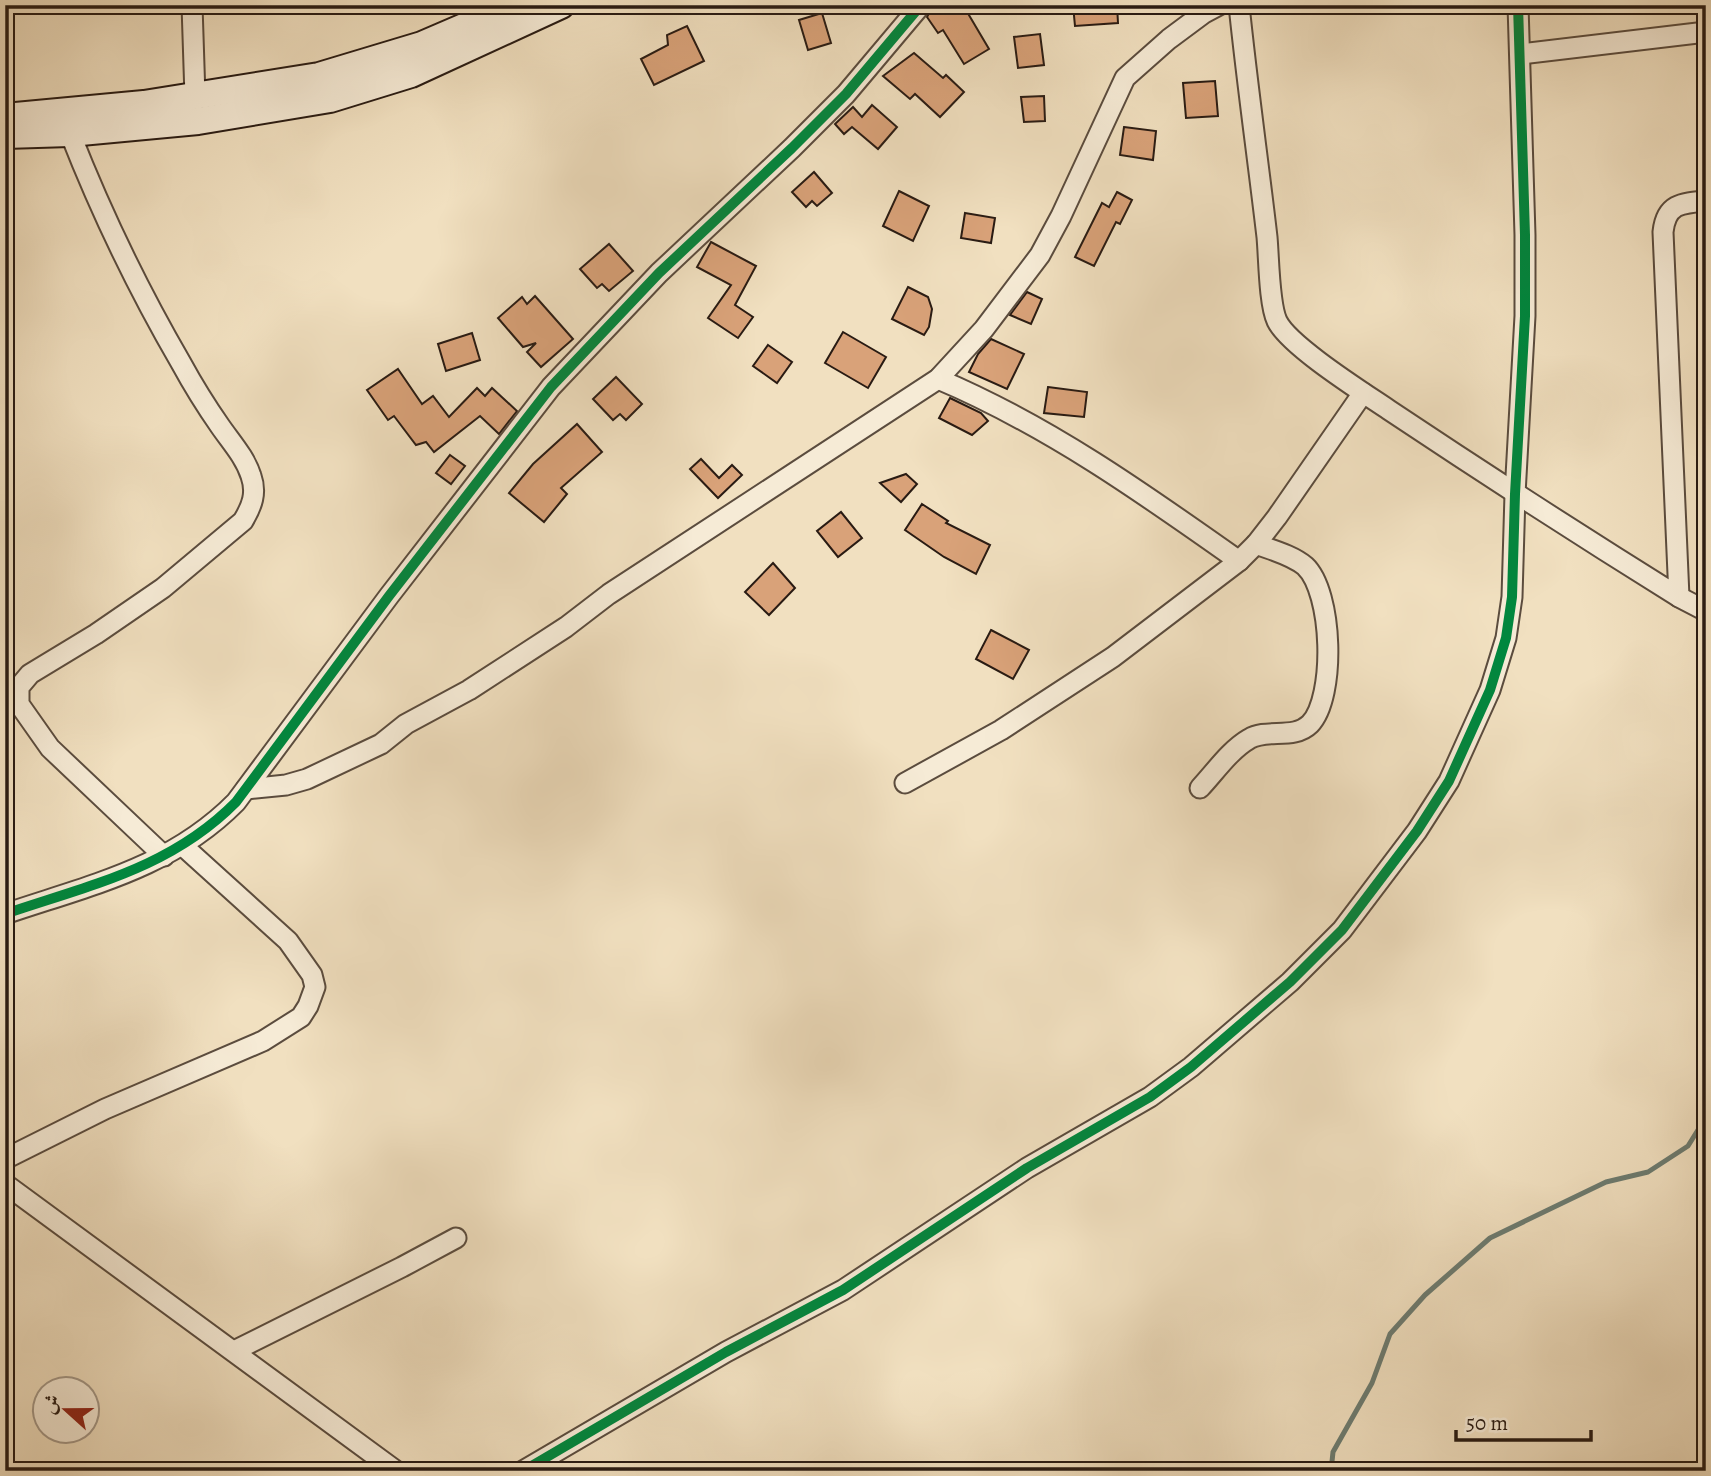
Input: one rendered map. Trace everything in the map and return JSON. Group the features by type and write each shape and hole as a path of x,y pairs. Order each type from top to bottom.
{"main road":[{"path":"5,117 67,113 295,81 344,70 422,45 515,5"},
{"path":"5,135 70,133 244,115 356,92 411,75 561,5"}],"street":[{"path":"192,5 195,97"},
{"path":"5,914 128,873 183,846 219,820 246,789 389,596 551,387 659,273 846,94 921,5"},
{"path":"246,789 275,787 307,779 381,744 406,724 499,671 566,627 609,594 938,379 984,329 1040,255 1125,78 1168,39 1219,5"},
{"path":"1239,5 1271,274 1272,305 1281,328 1318,361 1363,393 1515,494 1679,597 1706,611"},
{"path":"529,1470 707,1363 843,1290 1027,1168 1150,1097 1236,1031 1316,957 1350,921 1417,831 1449,782 1490,690 1503,651 1512,597 1525,317 1518,5"},
{"path":"1521,54 1706,32"},
{"path":"70,133 94,194 127,263 201,399 242,457 251,474 255,493 243,521 163,588 96,634 30,674 19,687 19,704 50,748 164,856"},
{"path":"1679,597 1663,232 1668,212 1677,206 1706,201"},
{"path":"938,379 1012,412 1139,490 1239,561"},
{"path":"905,783 1001,730 1113,657 1239,561 1256,544 1363,393"},
{"path":"1200,788 1234,751 1250,738 1303,729 1311,723 1322,700 1327,632 1324,605 1317,584 1306,567 1293,558 1256,544"},
{"path":"5,1159 105,1109 263,1041 300,1017 307,1006 314,987 312,975 288,941 183,846"},
{"path":"5,1184 396,1471"},
{"path":"234,1351 456,1238"}],"building":[{"path":"933,5 963,5 989,49 964,64 943,30 938,33 927,17"},
{"path":"1073,5 1117,5 1118,23 1075,26"},
{"path":"822,13 831,43 808,50 799,20"},
{"path":"687,26 704,61 654,85 641,59 668,45 667,35"},
{"path":"1040,34 1044,65 1018,68 1014,37"},
{"path":"914,53 943,78 946,75 964,92 940,117 915,94 910,99 883,76"},
{"path":"1215,81 1218,116 1186,118 1183,83"},
{"path":"1044,96 1045,121 1024,122 1021,97"},
{"path":"872,105 897,127 878,149 852,127 844,134 835,124 853,107 862,117"},
{"path":"1124,127 1156,131 1153,160 1120,155"},
{"path":"814,172 832,193 817,206 812,201 806,207 792,192"},
{"path":"899,191 929,206 913,241 883,226"},
{"path":"1117,192 1132,200 1120,224 1116,222 1094,266 1075,257 1102,203 1109,207"},
{"path":"965,213 995,218 991,243 961,238"},
{"path":"711,242 756,266 735,305 753,317 738,338 708,318 731,285 697,267"},
{"path":"609,244 633,271 609,291 602,284 597,288 580,269"},
{"path":"908,287 928,297 932,309 929,327 924,335 892,319"},
{"path":"1027,292 1042,299 1031,324 1010,315"},
{"path":"535,296 573,339 541,367 527,352 536,343 523,347 498,318 522,297 527,304"},
{"path":"843,332 886,357 868,388 825,363"},
{"path":"472,333 480,360 446,371 438,344"},
{"path":"991,339 1024,354 1007,389 969,372 978,354"},
{"path":"768,345 792,362 777,383 753,366"},
{"path":"398,369 422,404 433,396 449,417 477,388 485,396 492,388 517,411 499,434 480,416 434,452 426,442 416,445 394,416 388,420 367,390"},
{"path":"616,377 642,404 626,420 620,414 613,420 593,399"},
{"path":"1048,387 1087,392 1084,417 1044,413"},
{"path":"950,398 981,413 988,421 972,435 939,418"},
{"path":"577,424 602,452 561,488 567,494 544,522 509,493 533,464"},
{"path":"450,455 465,466 451,484 436,473"},
{"path":"701,459 719,478 732,465 742,475 718,498 690,469"},
{"path":"906,474 917,484 901,502 880,483"},
{"path":"922,504 948,521 946,523 990,545 976,574 944,557 905,530"},
{"path":"841,512 862,538 838,557 817,531"},
{"path":"773,563 795,588 769,615 745,592"},
{"path":"991,630 1029,650 1013,679 976,659"}],"waterway":[{"path":"1331,1471 1333,1452 1372,1383 1390,1334 1425,1295 1490,1238 1606,1182 1648,1172 1688,1146 1706,1117"}],"cycle path":[{"path":"5,914 98,883 157,859 211,825 236,802 389,596 551,387 659,273 846,94 921,5"},
{"path":"523,1471 726,1352 843,1290 1027,1168 1150,1097 1191,1067 1290,982 1342,930 1417,831 1449,781 1490,690 1506,638 1512,597 1525,316 1518,5"}]}
